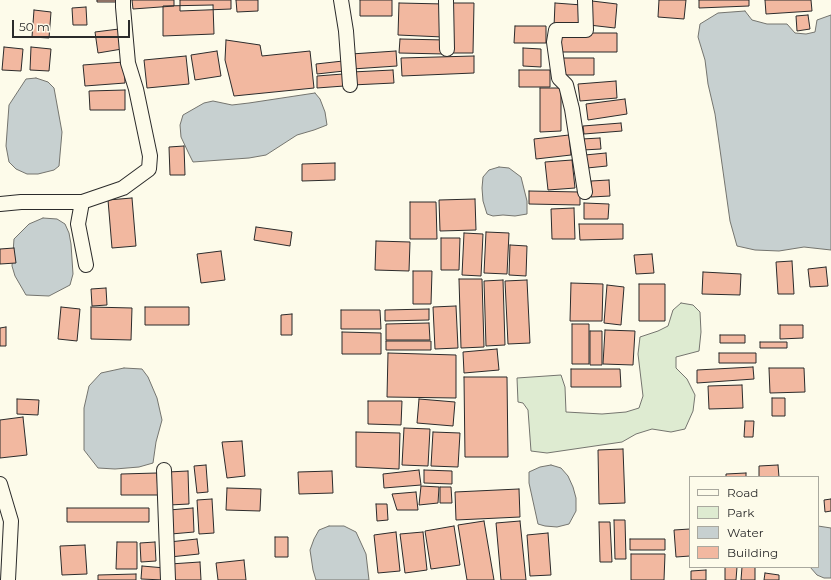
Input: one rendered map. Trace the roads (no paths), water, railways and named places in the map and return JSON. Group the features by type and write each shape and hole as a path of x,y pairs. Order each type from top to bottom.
{"street":[{"path":"0,204 22,202 82,202 123,188 149,169 150,156 136,89 128,63 123,0"},
{"path":"341,0 346,30 350,85"},
{"path":"446,0 447,49"},
{"path":"585,192 572,109 566,85 559,78 554,42 556,30 586,30 586,0"},
{"path":"82,202 78,224 86,265"},
{"path":"164,470 168,580"},
{"path":"0,484 11,520 8,580"}],"water":[{"path":"745,11 752,20 767,24 787,24 795,33 806,34 815,32 817,20 831,15 831,250 804,247 779,251 755,250 737,246 730,221 715,114 708,84 705,60 698,37 700,24 718,13"},
{"path":"36,78 48,82 54,88 62,132 59,166 54,170 38,174 27,174 16,169 9,162 6,146 9,105 26,79"},
{"path":"315,93 320,99 325,112 327,125 297,135 266,155 249,158 193,162 181,137 180,125 183,115 204,103 213,101 232,105"},
{"path":"499,167 509,168 521,177 527,201 527,214 515,216 493,216 487,214 483,201 483,177 489,170"},
{"path":"43,218 57,219 65,224 69,233 71,244 73,274 70,285 49,296 26,295 15,276 12,266 14,239 29,224"},
{"path":"124,368 142,369 148,377 157,398 162,420 156,442 153,463 139,467 115,469 98,468 84,450 84,408 89,386 101,373"},
{"path":"551,465 561,468 568,476 576,498 576,511 569,524 557,527 538,524 529,483 529,472 540,467"},
{"path":"329,526 344,526 356,532 366,554 369,580 316,580 310,550 319,530"},
{"path":"819,526 831,528 831,578 824,578 817,575 811,568 819,568"}]}
